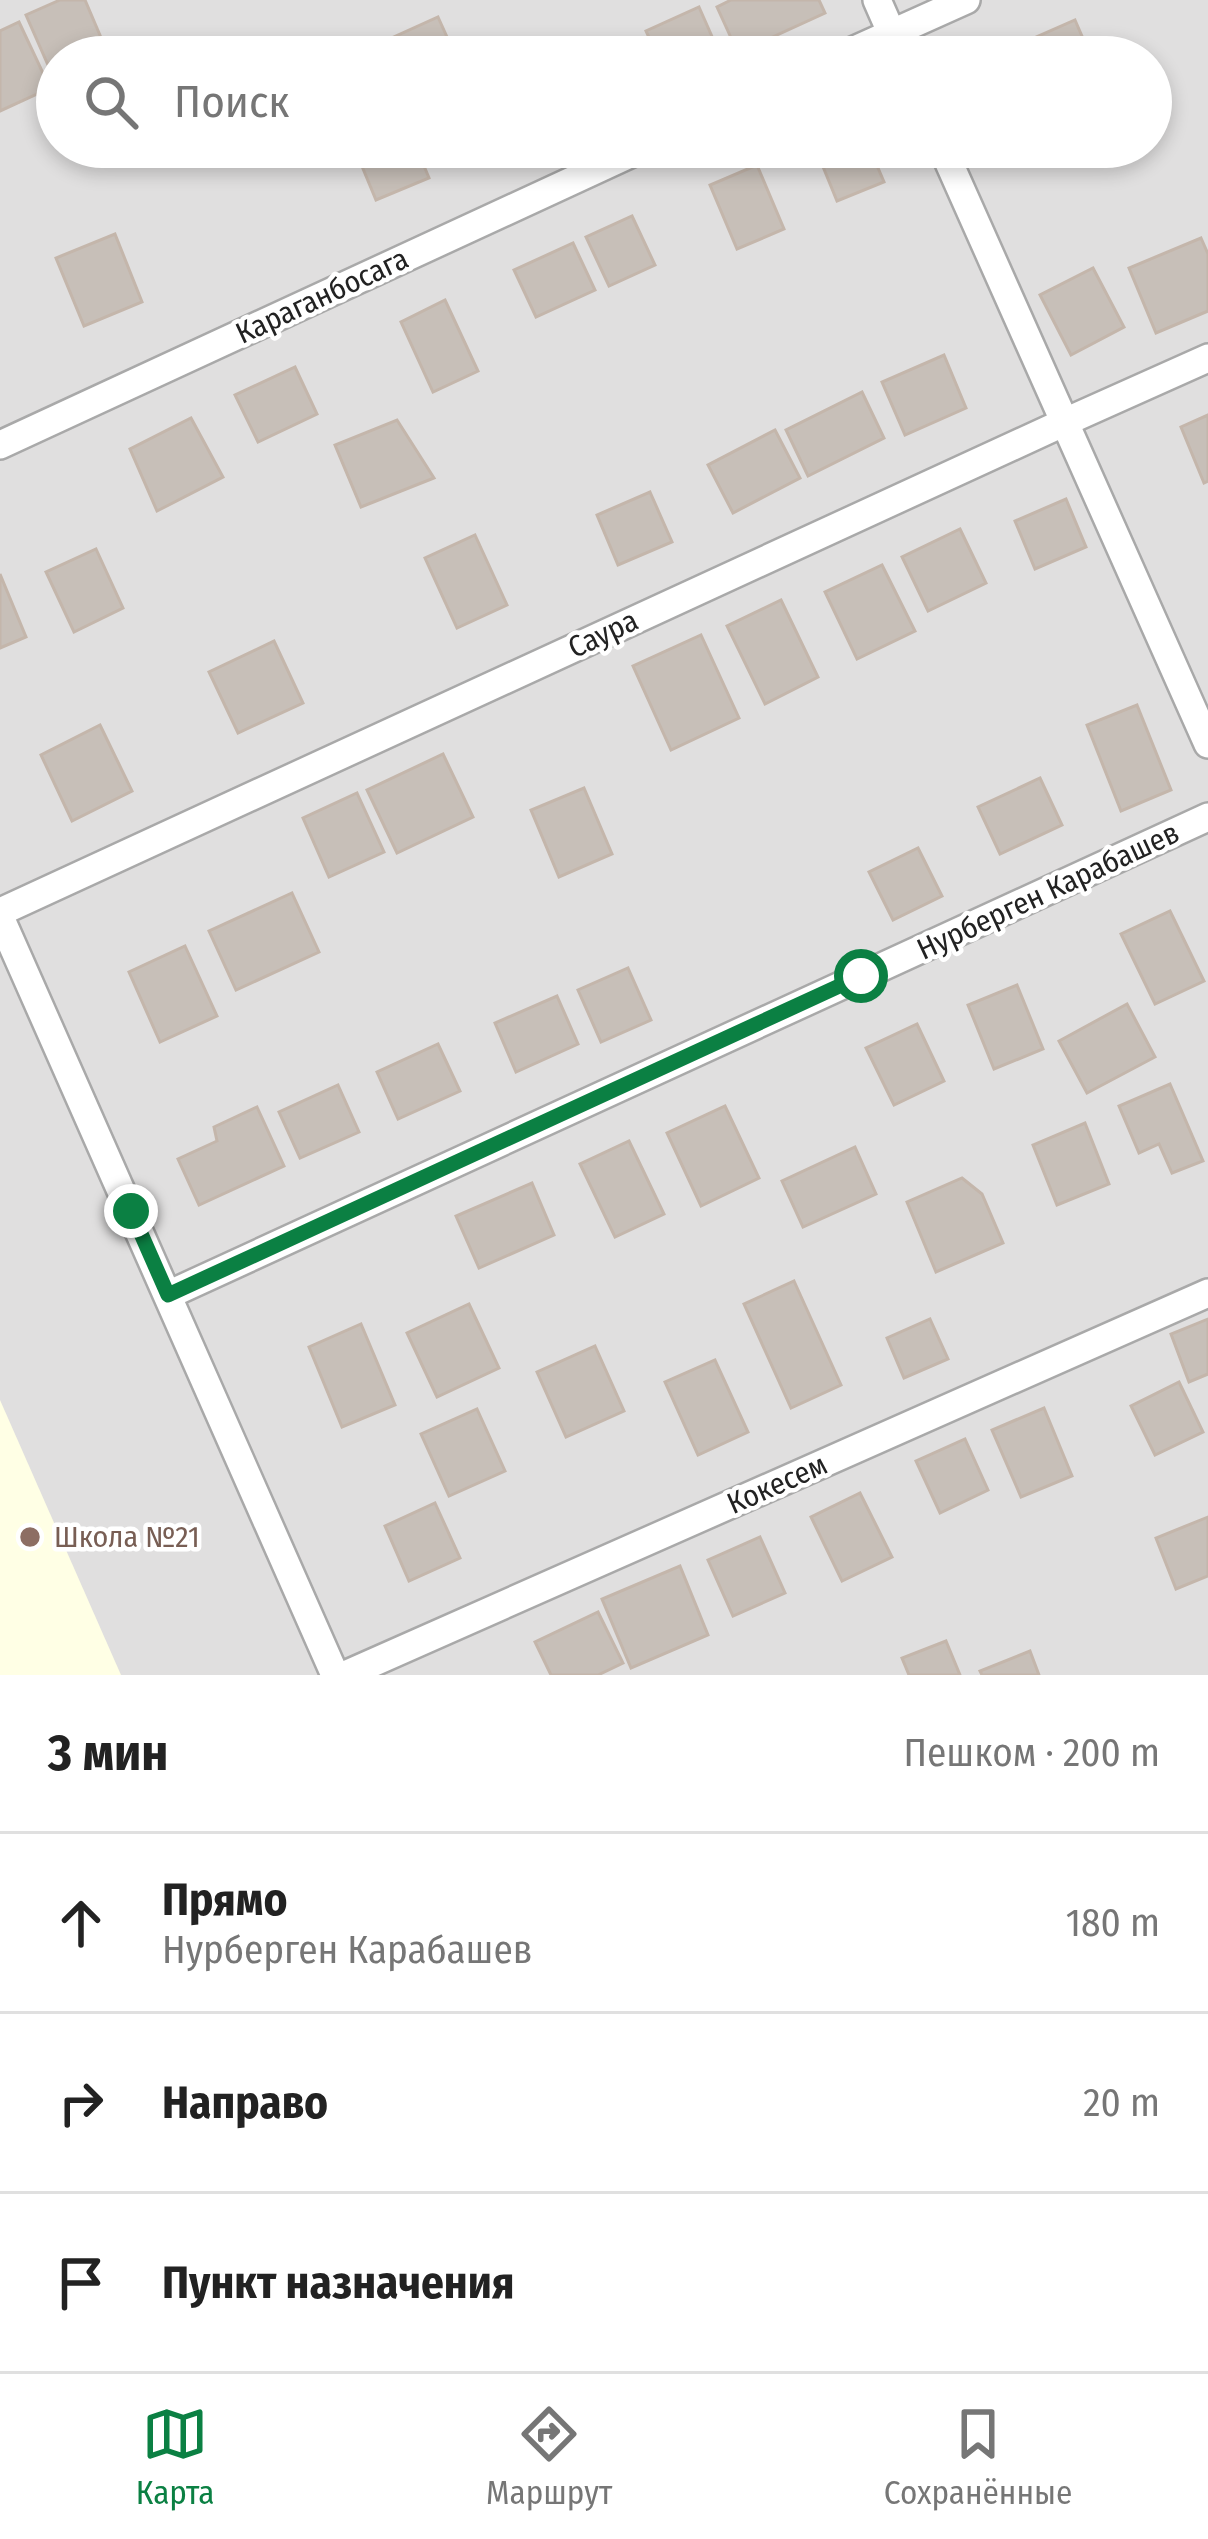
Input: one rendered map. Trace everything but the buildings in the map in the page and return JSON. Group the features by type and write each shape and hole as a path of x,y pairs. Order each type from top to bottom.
{"street":[{"path":"877,0 893,36"},
{"path":"911,36 966,0"},
{"name":"Караганбосага","path":"0,446 600,168"},
{"path":"951,168 1208,744"},
{"name":"Саура","path":"0,914 1208,358"},
{"name":"Нурберген Карабашев","path":"168,1295 1208,818"},
{"path":"0,914 335,1675"},
{"name":"Кокесем","path":"345,1675 1208,1293"}],"shaded area":[{"path":"0,0 1208,0 1208,1675 0,1675"},
{"name":"Школа №21","path":"0,1400 121,1675 0,1675"}],"place":[{"name":"Школа №21","path":"30,1537"}],"route":[{"path":"131,1211 168,1295 861,976"}]}
